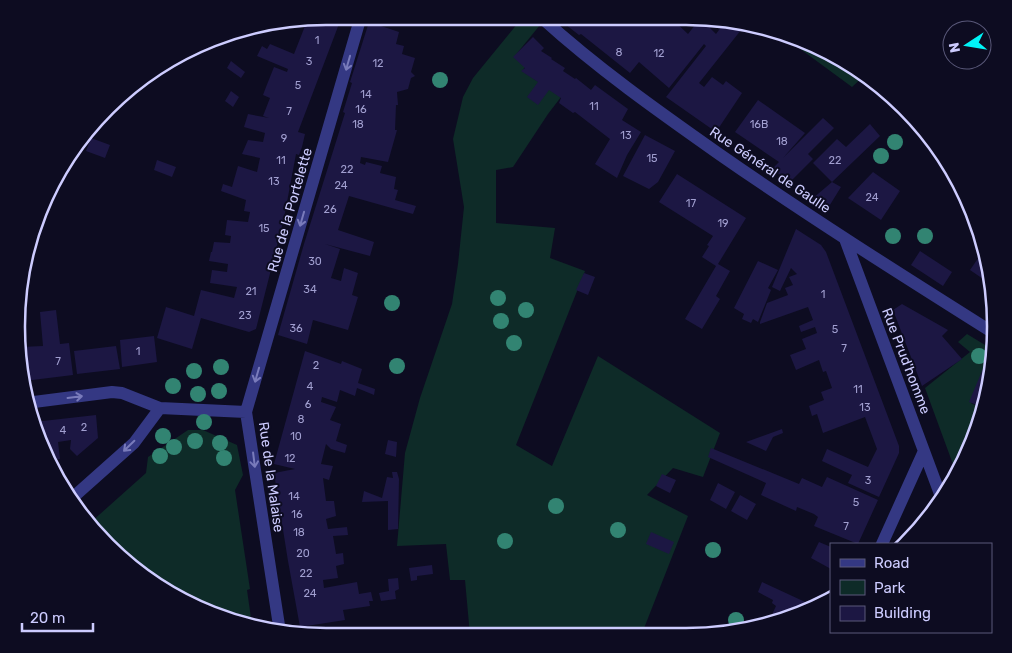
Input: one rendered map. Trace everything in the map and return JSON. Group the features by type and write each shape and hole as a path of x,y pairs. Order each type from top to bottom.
{"street":[{"name":"Rue de la Portelette","path":"246,412 359,25"},
{"name":"Rue Général de Gaulle","path":"550,25 636,95 768,188 844,239 987,329"},
{"name":"Rue Prud'homme","path":"844,239 939,490"},
{"name":"Rue de la Malaise","path":"34,402 112,392 122,393 160,408 246,412 279,624"},
{"path":"76,494 134,443 160,408"},
{"path":"882,543 924,452"}],"green space":[{"path":"516,25 540,25 514,57 526,66 522,71 561,97 513,167 496,170 496,223 555,228 550,258 585,271 516,445 552,466 598,356 720,433 703,477 673,468 647,495 688,516 644,628 469,628 465,580 450,580 446,544 397,546 405,453 420,398 452,304 464,207 453,139 463,97 473,78"},
{"path":"798,47 836,65 859,80 852,87"},
{"path":"967,334 986,346 982,377 971,403 977,406 953,465 925,388 970,352 958,342"},
{"path":"188,430 203,430 237,445 243,475 235,490 250,589 247,590 251,619 211,605 176,588 143,566 113,540 95,519 146,473 148,457"}],"building":[{"path":"339,25 298,132 305,134 299,155 296,154 284,218 256,329 249,332 201,318 192,349 157,338 166,307 194,316 201,290 234,298 237,287 210,283 212,270 227,272 228,264 209,261 214,242 230,243 231,236 225,235 227,220 248,222 250,212 244,211 246,200 221,191 223,184 232,187 238,166 257,172 260,158 242,154 248,140 263,142 265,133 244,127 248,114 269,118 263,116 270,98 263,95 266,87 274,67 287,72 288,69 257,56 262,46 267,49 270,44 294,54 305,26"},
{"path":"368,25 378,25 399,32 396,44 404,46 402,54 415,58 411,72 415,76 411,78 408,89 397,92 398,105 396,105 395,130 397,130 388,162 361,157 360,163 365,165 366,162 382,166 380,173 396,177 394,189 398,190 395,200 416,206 413,214 349,196 338,230 374,242 370,256 325,244 340,249 331,278 341,281 344,268 358,273 352,295 358,297 348,330 313,320 307,344 278,335 345,113 343,112 352,83 350,82"},
{"path":"566,25 678,25 688,34 695,25 711,27 710,28 716,34 721,28 741,30 699,83 704,87 712,77 723,85 726,81 742,93 716,132 666,97 706,46 704,44 669,88 639,62 630,73 581,34 579,35"},
{"path":"533,37 544,48 541,51 565,68 563,71 576,78 591,90 595,85 628,109 622,120 641,132 627,155 617,178 595,164 610,139 575,112 573,113 559,103 561,98 549,90 538,105 527,97 538,82 521,71 525,68 513,57"},
{"path":"231,61 245,72 241,78 227,68"},
{"path":"231,91 239,97 233,107 225,101"},
{"path":"758,100 805,133 783,158 823,118 834,128 808,154 813,159 790,182 772,169 779,162 735,132"},
{"path":"870,124 880,136 832,182 813,163 837,139 846,147"},
{"path":"645,135 675,151 658,182 649,189 623,176"},
{"path":"91,138 110,145 105,158 86,151"},
{"path":"157,160 176,167 172,177 154,170"},
{"path":"873,172 900,191 881,220 848,198"},
{"path":"677,174 746,218 718,264 730,271 716,296 720,299 702,329 685,319 716,266 702,257 713,236 659,202"},
{"path":"832,182 841,187 828,208 812,199"},
{"path":"796,229 821,245 826,252 899,446 899,453 879,497 848,483 852,475 822,461 827,449 868,467 877,449 865,417 823,433 817,414 812,416 809,406 824,400 821,392 832,388 826,371 823,372 819,360 796,370 790,355 806,349 802,339 817,333 815,327 801,332 799,326 813,320 808,307 760,324 767,303 788,295 785,288 793,285 789,277 797,274 791,268 780,291 772,287"},
{"path":"920,251 952,272 943,286 911,265"},
{"path":"979,257 983,279 970,270"},
{"path":"758,261 778,270 768,288 771,290 758,322 753,319 751,323 742,319 744,314 734,308"},
{"path":"584,273 595,277 588,295 576,290"},
{"path":"902,304 948,330 942,336 962,359 922,386 893,310"},
{"path":"56,310 60,344 69,343 73,375 30,380 26,347 43,346 40,312"},
{"path":"154,336 157,362 122,367 120,340"},
{"path":"116,346 120,369 77,374 74,351"},
{"path":"305,351 341,364 342,361 362,369 358,383 375,389 374,395 357,388 355,396 340,390 337,402 322,397 321,402 336,407 330,420 341,424 336,441 347,445 345,453 331,449 326,444 321,464 333,466 329,480 323,478 326,501 334,501 336,516 326,519 328,529 347,527 348,535 333,536 336,554 343,553 344,564 336,566 338,578 323,580 324,588 357,582 359,594 371,592 373,601 369,601 370,606 343,610 345,620 300,626 274,473 295,469 274,464"},
{"path":"984,366 977,405 969,402"},
{"path":"96,415 98,438 77,456 70,449 71,440 58,442 60,459 56,459 40,421"},
{"path":"782,429 783,433 773,437 766,451 746,442"},
{"path":"388,440 397,442 396,457 385,454"},
{"path":"711,448 799,484 802,478 822,487 827,477 878,500 858,543 856,543 814,526 818,517 814,514 797,507 796,511 761,495 766,483 708,457"},
{"path":"392,472 397,472 399,479 398,529 388,530 388,501 362,502 364,491 382,498 387,477 393,478"},
{"path":"662,474 676,480 670,493 656,486"},
{"path":"718,483 735,492 726,509 710,500"},
{"path":"740,495 756,504 747,520 731,511"},
{"path":"651,532 674,542 669,554 646,544"},
{"path":"819,542 830,547 830,568 811,558"},
{"path":"432,565 433,574 417,576 417,580 411,581 409,568"},
{"path":"398,578 399,589 395,591 396,599 381,601 379,593 389,591 388,579"},
{"path":"762,582 806,603 772,615 776,606 772,603 773,600 758,592"}]}
